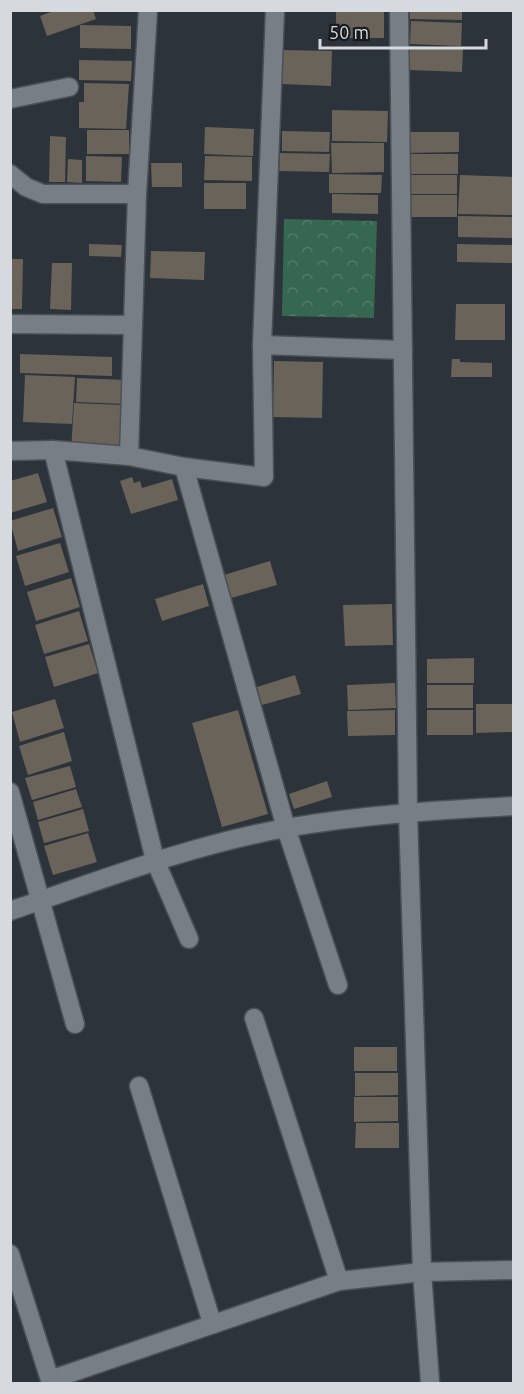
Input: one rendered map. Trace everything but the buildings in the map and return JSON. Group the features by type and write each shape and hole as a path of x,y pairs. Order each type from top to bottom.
{"street":[{"path":"129,456 137,194 148,10"},
{"path":"10,451 53,450 129,456 184,467 264,477 262,345 275,10"},
{"path":"399,10 408,812 422,1272 429,1383"},
{"path":"10,99 69,87"},
{"path":"10,174 26,187 43,194 137,194"},
{"path":"10,324 133,325"},
{"path":"262,345 403,350"},
{"path":"53,450 155,860 189,939"},
{"path":"184,467 286,828 338,986"},
{"path":"10,792 75,1024"},
{"path":"10,911 155,860 286,828 408,812 513,806"},
{"path":"254,1018 339,1281"},
{"path":"139,1086 212,1323"},
{"path":"10,1254 50,1380 339,1281 422,1272 513,1270"}],"green space":[{"path":"284,219 377,221 374,318 282,316"}]}
